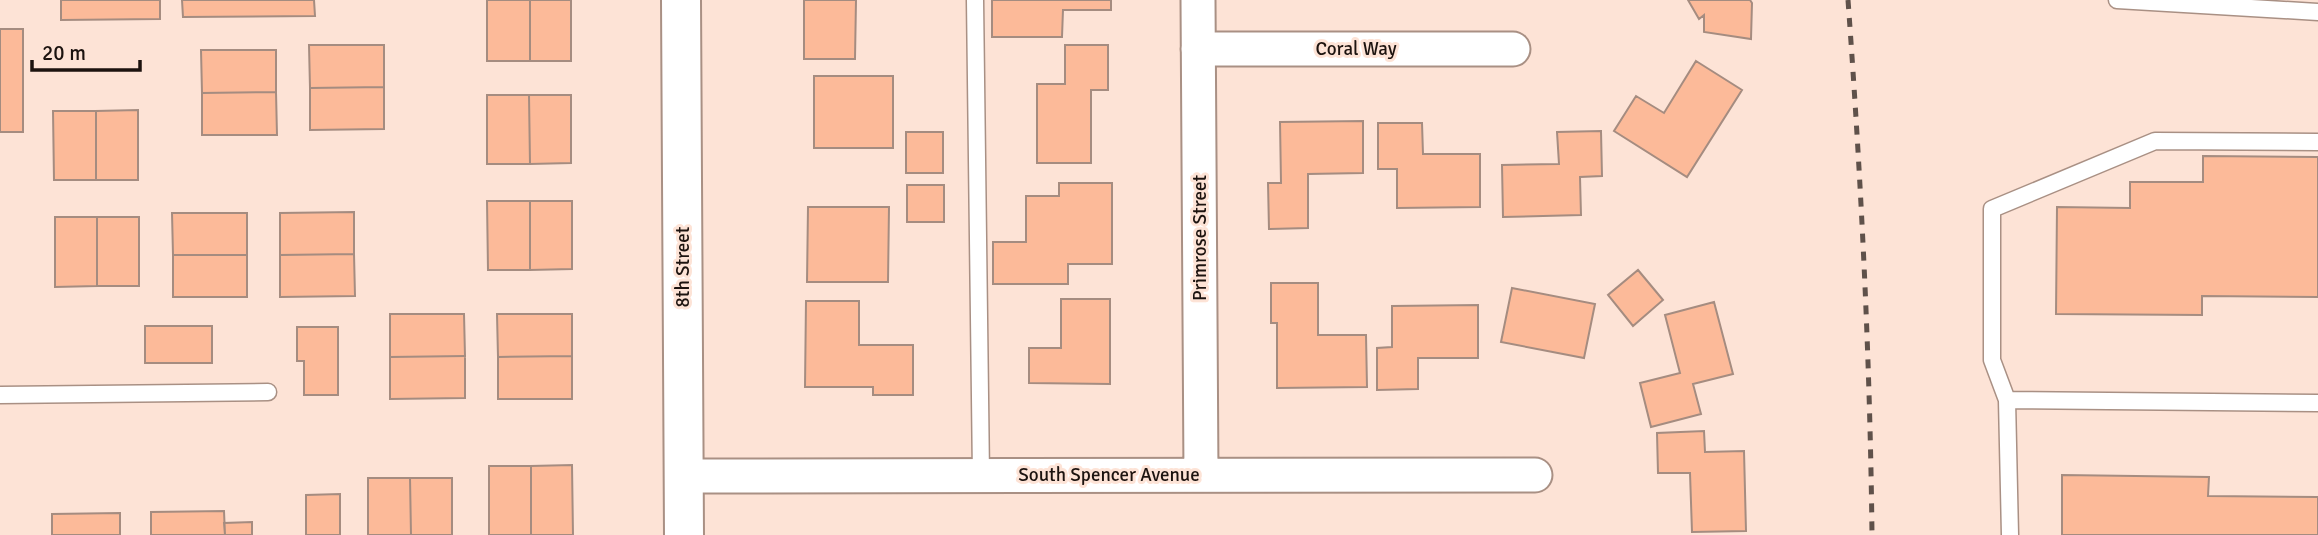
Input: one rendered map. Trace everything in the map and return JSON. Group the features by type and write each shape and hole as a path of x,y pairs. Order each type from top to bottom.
{"street":[{"name":"8th Street","path":"681,0 684,535"},
{"name":"Primrose Street","path":"1198,0 1201,475"},
{"name":"Coral Way","path":"1198,50 1513,49"},
{"name":"South Spencer Avenue","path":"684,476 1535,475"}],"lane":[{"path":"975,0 981,476"},
{"path":"2117,0 2318,12"},
{"path":"2010,535 2007,400 1992,360 1992,209 2155,141 2318,142"},
{"path":"0,395 268,392"},
{"path":"2007,400 2318,403"}],"building":[{"path":"61,0 160,0 160,19 61,20"},
{"path":"182,0 314,0 315,16 183,17"},
{"path":"487,0 530,0 530,61 487,61"},
{"path":"530,0 571,0 571,61 530,61"},
{"path":"804,0 856,0 855,59 804,59"},
{"path":"992,0 1111,0 1111,10 1063,10 1062,37 992,37"},
{"path":"1688,0 1750,0 1751,39 1704,32 1704,15 1699,19"},
{"path":"0,29 23,29 23,132 0,132"},
{"path":"309,45 384,45 384,87 310,88"},
{"path":"1065,45 1108,45 1108,90 1091,90 1091,163 1037,163 1037,84 1065,84"},
{"path":"201,50 276,50 276,92 202,93"},
{"path":"1696,61 1742,90 1687,177 1614,131 1636,96 1664,113"},
{"path":"814,76 893,76 893,148 814,148"},
{"path":"384,87 384,129 310,130 310,88"},
{"path":"276,92 277,135 202,135 202,93"},
{"path":"487,95 529,95 530,164 487,164"},
{"path":"529,95 571,95 571,163 530,164"},
{"path":"138,110 138,180 96,180 96,111"},
{"path":"53,111 96,111 96,180 54,180"},
{"path":"1363,121 1363,173 1308,174 1308,228 1269,229 1268,183 1281,183 1280,122"},
{"path":"1378,123 1422,123 1423,154 1480,154 1480,207 1397,208 1397,169 1378,169"},
{"path":"1601,131 1602,176 1580,177 1581,215 1503,217 1502,165 1559,164 1557,132"},
{"path":"906,132 943,132 943,173 906,173"},
{"path":"2203,156 2318,157 2318,297 2202,296 2202,315 2056,314 2057,207 2130,208 2130,182 2203,182"},
{"path":"1059,183 1112,183 1112,264 1068,264 1068,284 993,284 993,242 1026,242 1026,196 1059,196"},
{"path":"907,185 944,185 944,222 907,222"},
{"path":"487,201 530,201 530,270 488,270"},
{"path":"530,201 572,201 572,269 530,270"},
{"path":"808,207 889,207 888,282 807,282"},
{"path":"354,212 354,254 280,255 280,213"},
{"path":"172,213 247,213 247,255 173,255"},
{"path":"55,217 97,217 97,286 55,287"},
{"path":"97,217 139,217 139,286 97,286"},
{"path":"354,254 355,296 280,297 280,255"},
{"path":"173,255 247,255 247,297 173,297"},
{"path":"1638,270 1663,300 1633,326 1608,295"},
{"path":"1271,283 1318,283 1318,335 1366,335 1367,387 1277,388 1277,323 1271,323"},
{"path":"1512,288 1595,304 1584,358 1501,342"},
{"path":"1061,299 1110,299 1110,384 1029,383 1029,348 1061,348"},
{"path":"806,301 859,301 859,345 913,345 913,395 873,395 873,387 805,387"},
{"path":"1714,302 1733,374 1693,384 1701,414 1651,427 1640,383 1680,373 1665,315"},
{"path":"1478,305 1478,358 1418,358 1418,389 1377,390 1377,348 1392,347 1392,306"},
{"path":"390,314 464,314 465,356 390,357"},
{"path":"497,314 572,314 572,356 498,357"},
{"path":"145,326 212,326 212,363 145,363"},
{"path":"297,327 338,327 338,395 304,395 304,361 297,361"},
{"path":"465,356 465,398 390,399 390,357"},
{"path":"572,356 572,399 498,399 498,357"},
{"path":"1704,431 1705,452 1744,451 1746,531 1692,532 1690,473 1658,473 1657,433"},
{"path":"572,465 573,535 531,535 531,466"},
{"path":"489,466 531,466 531,535 489,535"},
{"path":"2062,475 2209,477 2208,496 2318,497 2318,535 2062,535"},
{"path":"368,478 410,478 411,535 368,535"},
{"path":"410,478 452,478 452,535 411,535"},
{"path":"340,494 340,535 306,535 306,495"},
{"path":"224,511 225,535 151,535 151,512"},
{"path":"120,513 120,535 52,535 52,514"},
{"path":"252,522 252,535 225,535 224,523"}],"railway":[{"path":"1848,0 1864,267 1872,535"}]}
